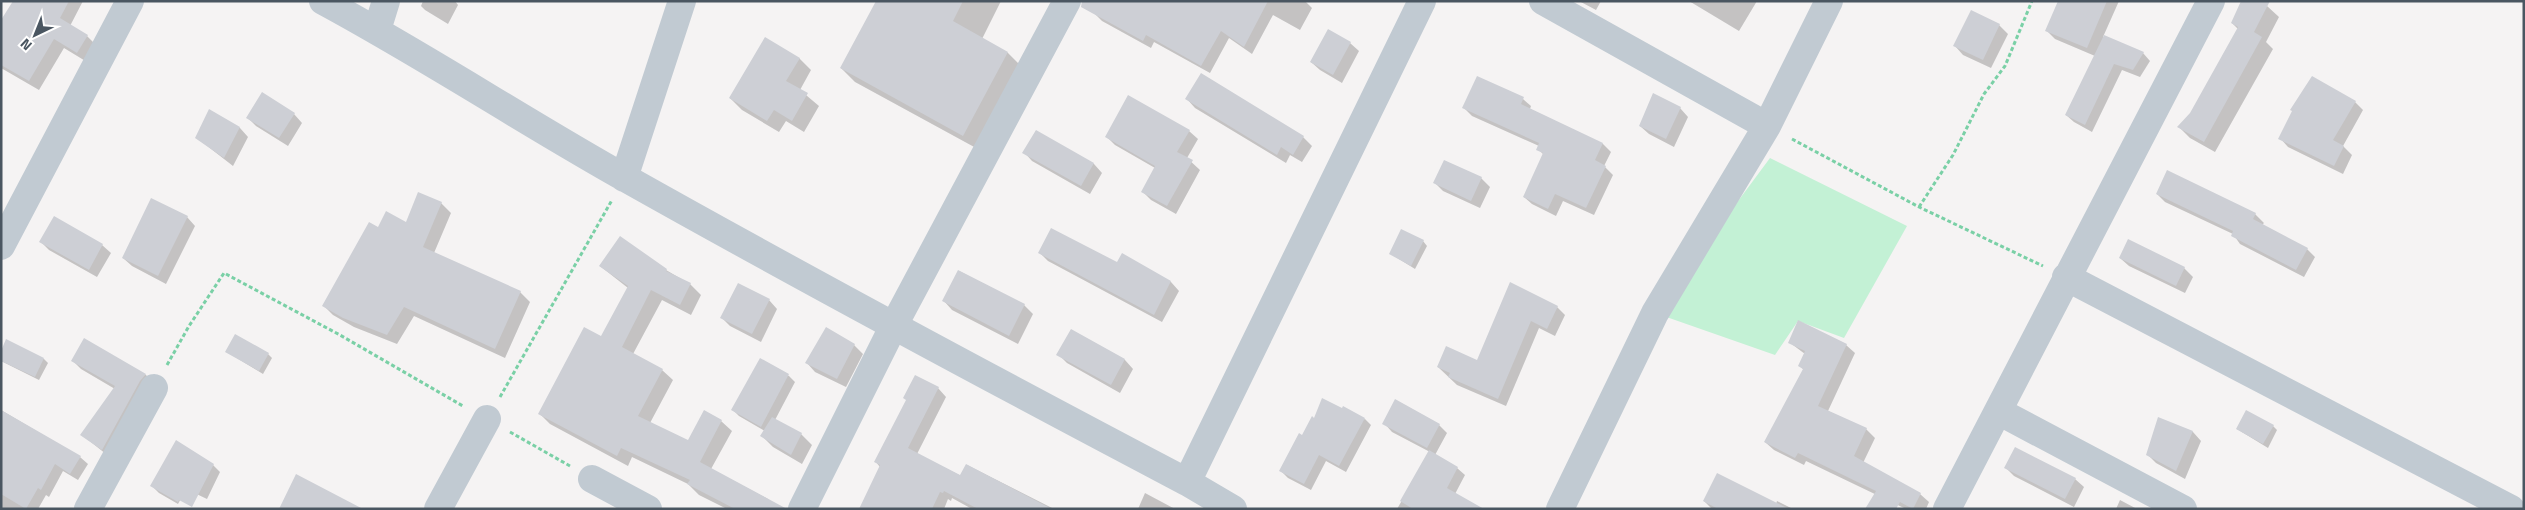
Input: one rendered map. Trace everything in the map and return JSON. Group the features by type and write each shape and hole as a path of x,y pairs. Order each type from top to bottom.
{"street":[{"path":"1,246 130,1"},
{"path":"323,1 377,30 624,178 893,327 1187,482 1230,508"},
{"path":"377,30 386,1"},
{"path":"624,178 682,1"},
{"path":"802,509 893,327 1066,1"},
{"path":"1187,482 1422,1"},
{"path":"1543,1 1767,126"},
{"path":"1560,509 1655,313 1767,126 1829,1"},
{"path":"1947,509 2211,1"},
{"path":"2066,277 2511,509"},
{"path":"88,509 154,388"},
{"path":"1998,411 2183,509"},
{"path":"438,509 487,420"},
{"path":"592,479 648,509"}],"path":[{"path":"1919,207 1953,155 1984,94 2005,66 2032,1"},
{"path":"1767,126 1919,207 2066,277"},
{"path":"487,420 624,178"},
{"path":"154,388 189,326 224,274 340,335 592,479"}],"green space":[{"path":"1770,158 1907,226 1844,338 1798,321 1775,355 1655,313"}],"building":[{"path":"13,1 69,1 60,18 88,35 77,53 54,39 29,81 1,65 1,20"},
{"path":"876,1 963,1 953,21 1008,52 963,136 840,68"},
{"path":"1082,1 1268,1 1244,47 1221,31 1201,66 1146,35 1143,41 1081,7"},
{"path":"2058,1 2107,1 2087,48 2045,31"},
{"path":"2241,1 2270,1 2254,32 2262,37 2204,142 2177,127 2190,113 2238,27 2231,23"},
{"path":"1971,10 2000,24 1983,60 1953,46"},
{"path":"1328,29 1351,42 1333,75 1310,62"},
{"path":"2104,35 2144,52 2133,70 2114,64 2085,125 2065,115"},
{"path":"765,37 800,58 786,81 808,93 792,121 774,110 767,121 729,98"},
{"path":"1201,73 1304,136 1293,155 1281,147 1277,155 1185,99"},
{"path":"1477,76 1524,97 1521,104 1603,143 1595,160 1606,166 1586,208 1555,194 1548,209 1523,197 1543,153 1536,150 1539,143 1462,108"},
{"path":"2312,76 2356,101 2333,140 2344,146 2334,166 2278,139 2292,111 2290,110"},
{"path":"262,92 295,113 279,138 246,118"},
{"path":"1653,93 1681,107 1666,139 1639,126"},
{"path":"1128,95 1190,130 1177,152 1193,160 1167,206 1141,192 1155,166 1105,137"},
{"path":"209,109 240,127 224,158 195,138"},
{"path":"1036,130 1094,163 1081,186 1022,153"},
{"path":"1444,160 1482,177 1471,201 1433,183"},
{"path":"2167,170 2256,213 2253,219 2308,248 2296,270 2231,236 2233,231 2156,194"},
{"path":"418,192 442,202 423,247 521,291 495,349 404,307 387,335 343,318 322,306 369,222 378,227 386,211 406,222"},
{"path":"151,198 188,216 158,276 122,258"},
{"path":"54,216 103,244 89,270 39,242"},
{"path":"1051,228 1117,262 1122,253 1171,281 1154,315 1038,253"},
{"path":"1401,229 1424,240 1411,266 1389,254"},
{"path":"620,236 667,269 666,271 691,283 680,305 651,290 622,347 663,369 638,416 688,440 704,410 722,420 700,462 787,509 735,509 687,484 690,480 621,448 617,456 538,414 584,327 601,336 628,286 599,266"},
{"path":"2128,239 2185,267 2176,286 2119,258"},
{"path":"958,270 1025,304 1009,336 942,301"},
{"path":"1510,282 1558,306 1547,329 1531,321 1498,399 1448,377 1450,373 1437,367 1446,346 1477,360"},
{"path":"738,283 770,299 752,334 720,318"},
{"path":"1798,320 1847,344 1818,406 1867,428 1854,456 1921,493 1913,509 1900,502 1896,509 1865,509 1876,491 1798,453 1795,458 1764,442 1803,369 1798,366 1805,351 1788,343"},
{"path":"826,327 855,344 837,379 805,363"},
{"path":"1071,329 1125,359 1111,385 1056,355"},
{"path":"235,334 269,353 259,371 225,352"},
{"path":"84,338 146,374 140,381 102,450 80,435 115,386 71,361"},
{"path":"6,339 44,358 35,377 1,361 1,351"},
{"path":"760,358 789,374 761,427 731,410"},
{"path":"915,375 939,387 908,448 960,475 966,464 1052,509 978,509 944,491 943,493 940,492 932,509 859,509 880,465 874,462 906,400 903,398"},
{"path":"1322,398 1342,408 1343,406 1365,418 1339,466 1319,455 1304,484 1279,471 1299,433 1302,435 1312,416 1314,418"},
{"path":"1395,399 1440,424 1427,448 1382,424"},
{"path":"1,410 81,456 70,474 55,464 41,490 38,488 26,509 1,494"},
{"path":"2246,410 2274,425 2263,444 2236,429"},
{"path":"772,417 802,433 791,455 760,436"},
{"path":"2158,417 2193,431 2176,471 2146,455"},
{"path":"176,440 214,464 192,507 179,500 178,502 150,486"},
{"path":"2015,447 2076,478 2065,499 2004,468"},
{"path":"1429,450 1458,467 1447,488 1484,509 1413,509 1400,501"},
{"path":"1717,473 1789,509 1718,509 1703,501"},
{"path":"296,474 363,509 279,509"}]}
